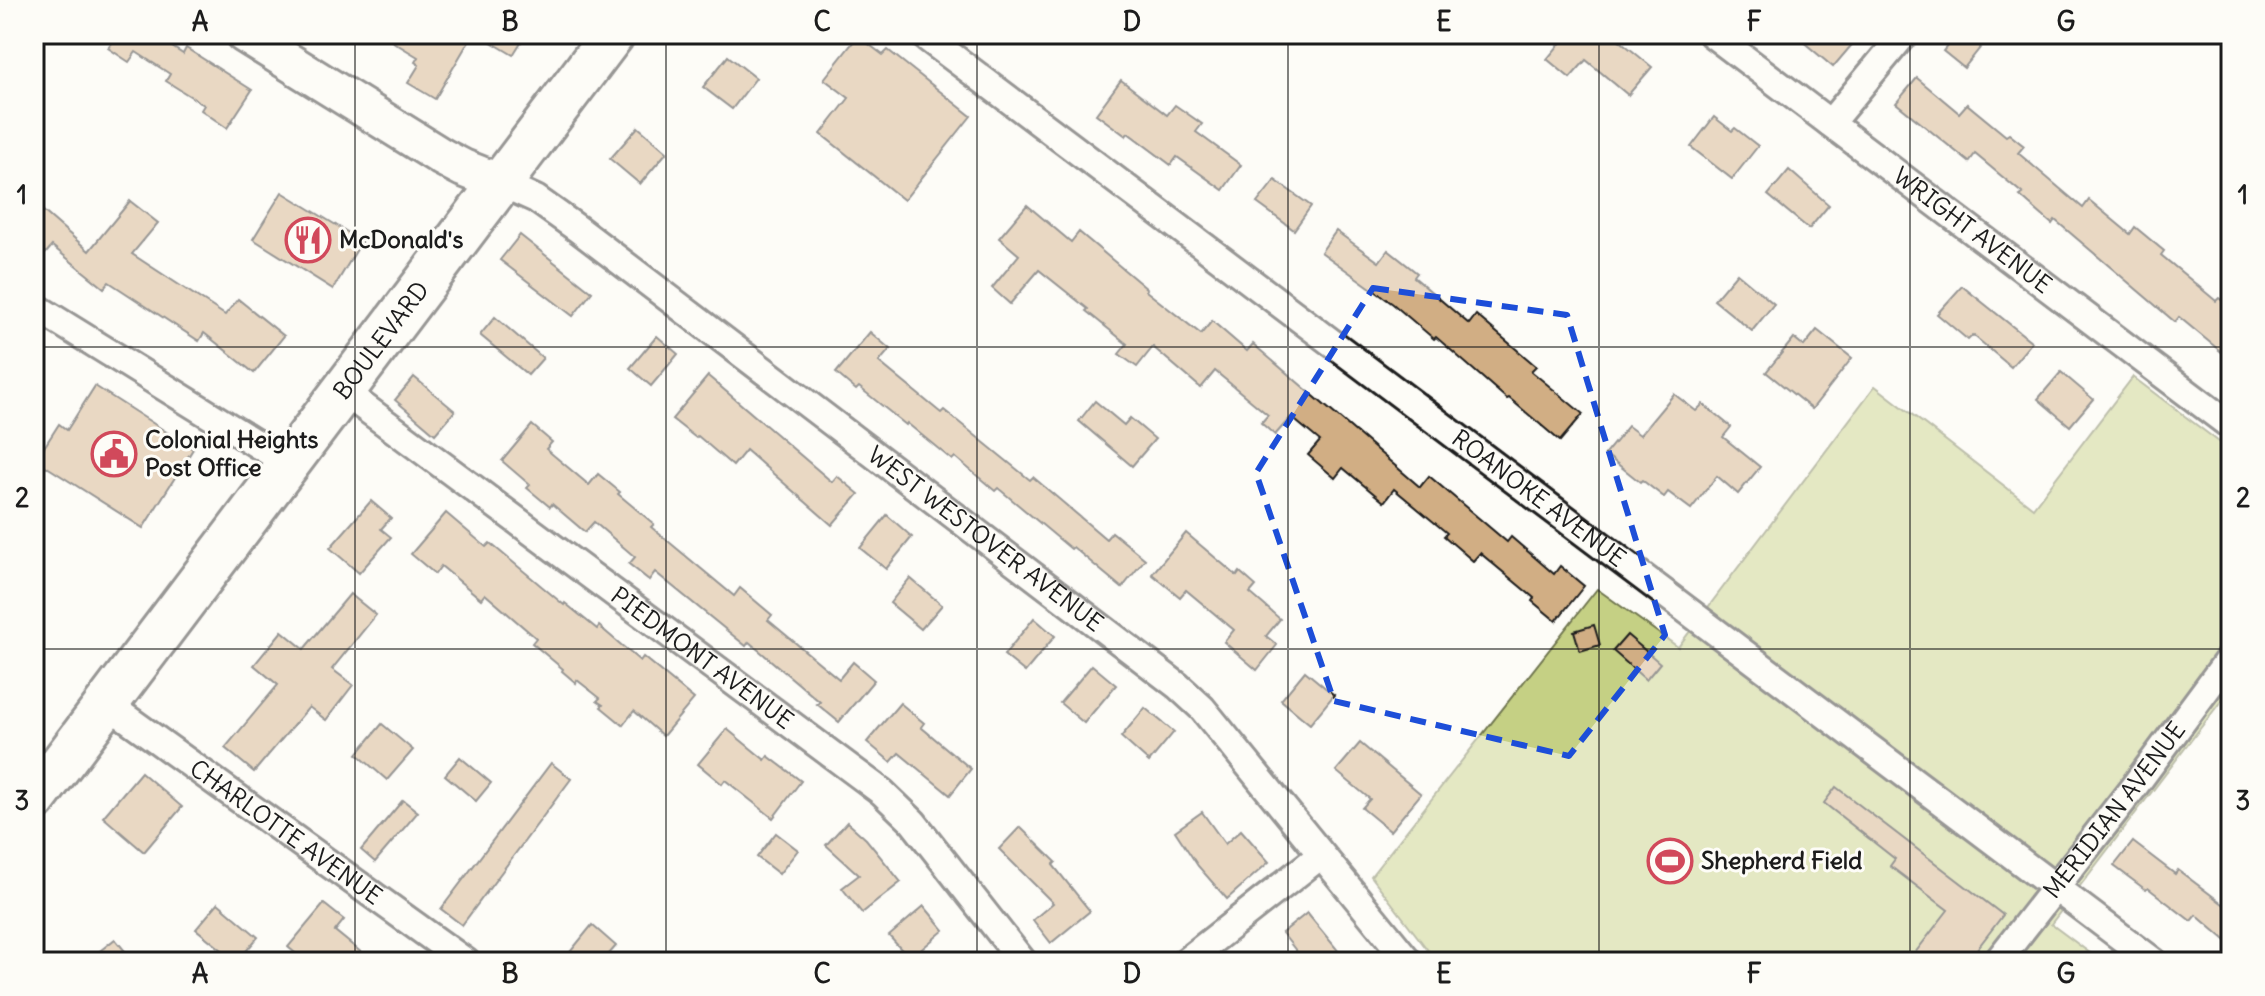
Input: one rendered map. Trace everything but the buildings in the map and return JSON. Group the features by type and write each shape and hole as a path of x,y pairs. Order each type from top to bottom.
{"main road":[{"path":"244,34 442,157 501,183"},
{"name":"BOULEVARD","path":"34,800 613,34"}],"street":[{"name":"ROANOKE AVENUE","path":"922,34 2154,962"},
{"name":"WRIGHT AVENUE","path":"1712,34 2231,426"},
{"path":"1830,123 1904,34"},
{"name":"WEST WESTOVER AVENUE","path":"501,183 536,199 578,229 1178,686 1202,708 1409,962"},
{"path":"34,306 289,464"},
{"name":"PIEDMONT AVENUE","path":"344,392 882,792 913,822 1023,962"},
{"name":"MERIDIAN AVENUE","path":"1997,962 2231,656"},
{"name":"CHARLOTTE AVENUE","path":"107,704 466,962"},
{"path":"1185,962 1321,855"}],"highlighted area":[{"path":"1373,288 1567,315 1665,635 1569,756 1334,701 1256,473"}],"green space":[{"path":"2133,377 2231,451 2231,688 2051,924 2102,962 1437,962 1371,876 1597,589 1678,647 1875,386 2033,508"}],"place":[{"name":"McDonald's","path":"308,240"},
{"name":"Colonial Heights Post Office","path":"114,454"},
{"name":"Shepherd Field","path":"1670,861"}]}
